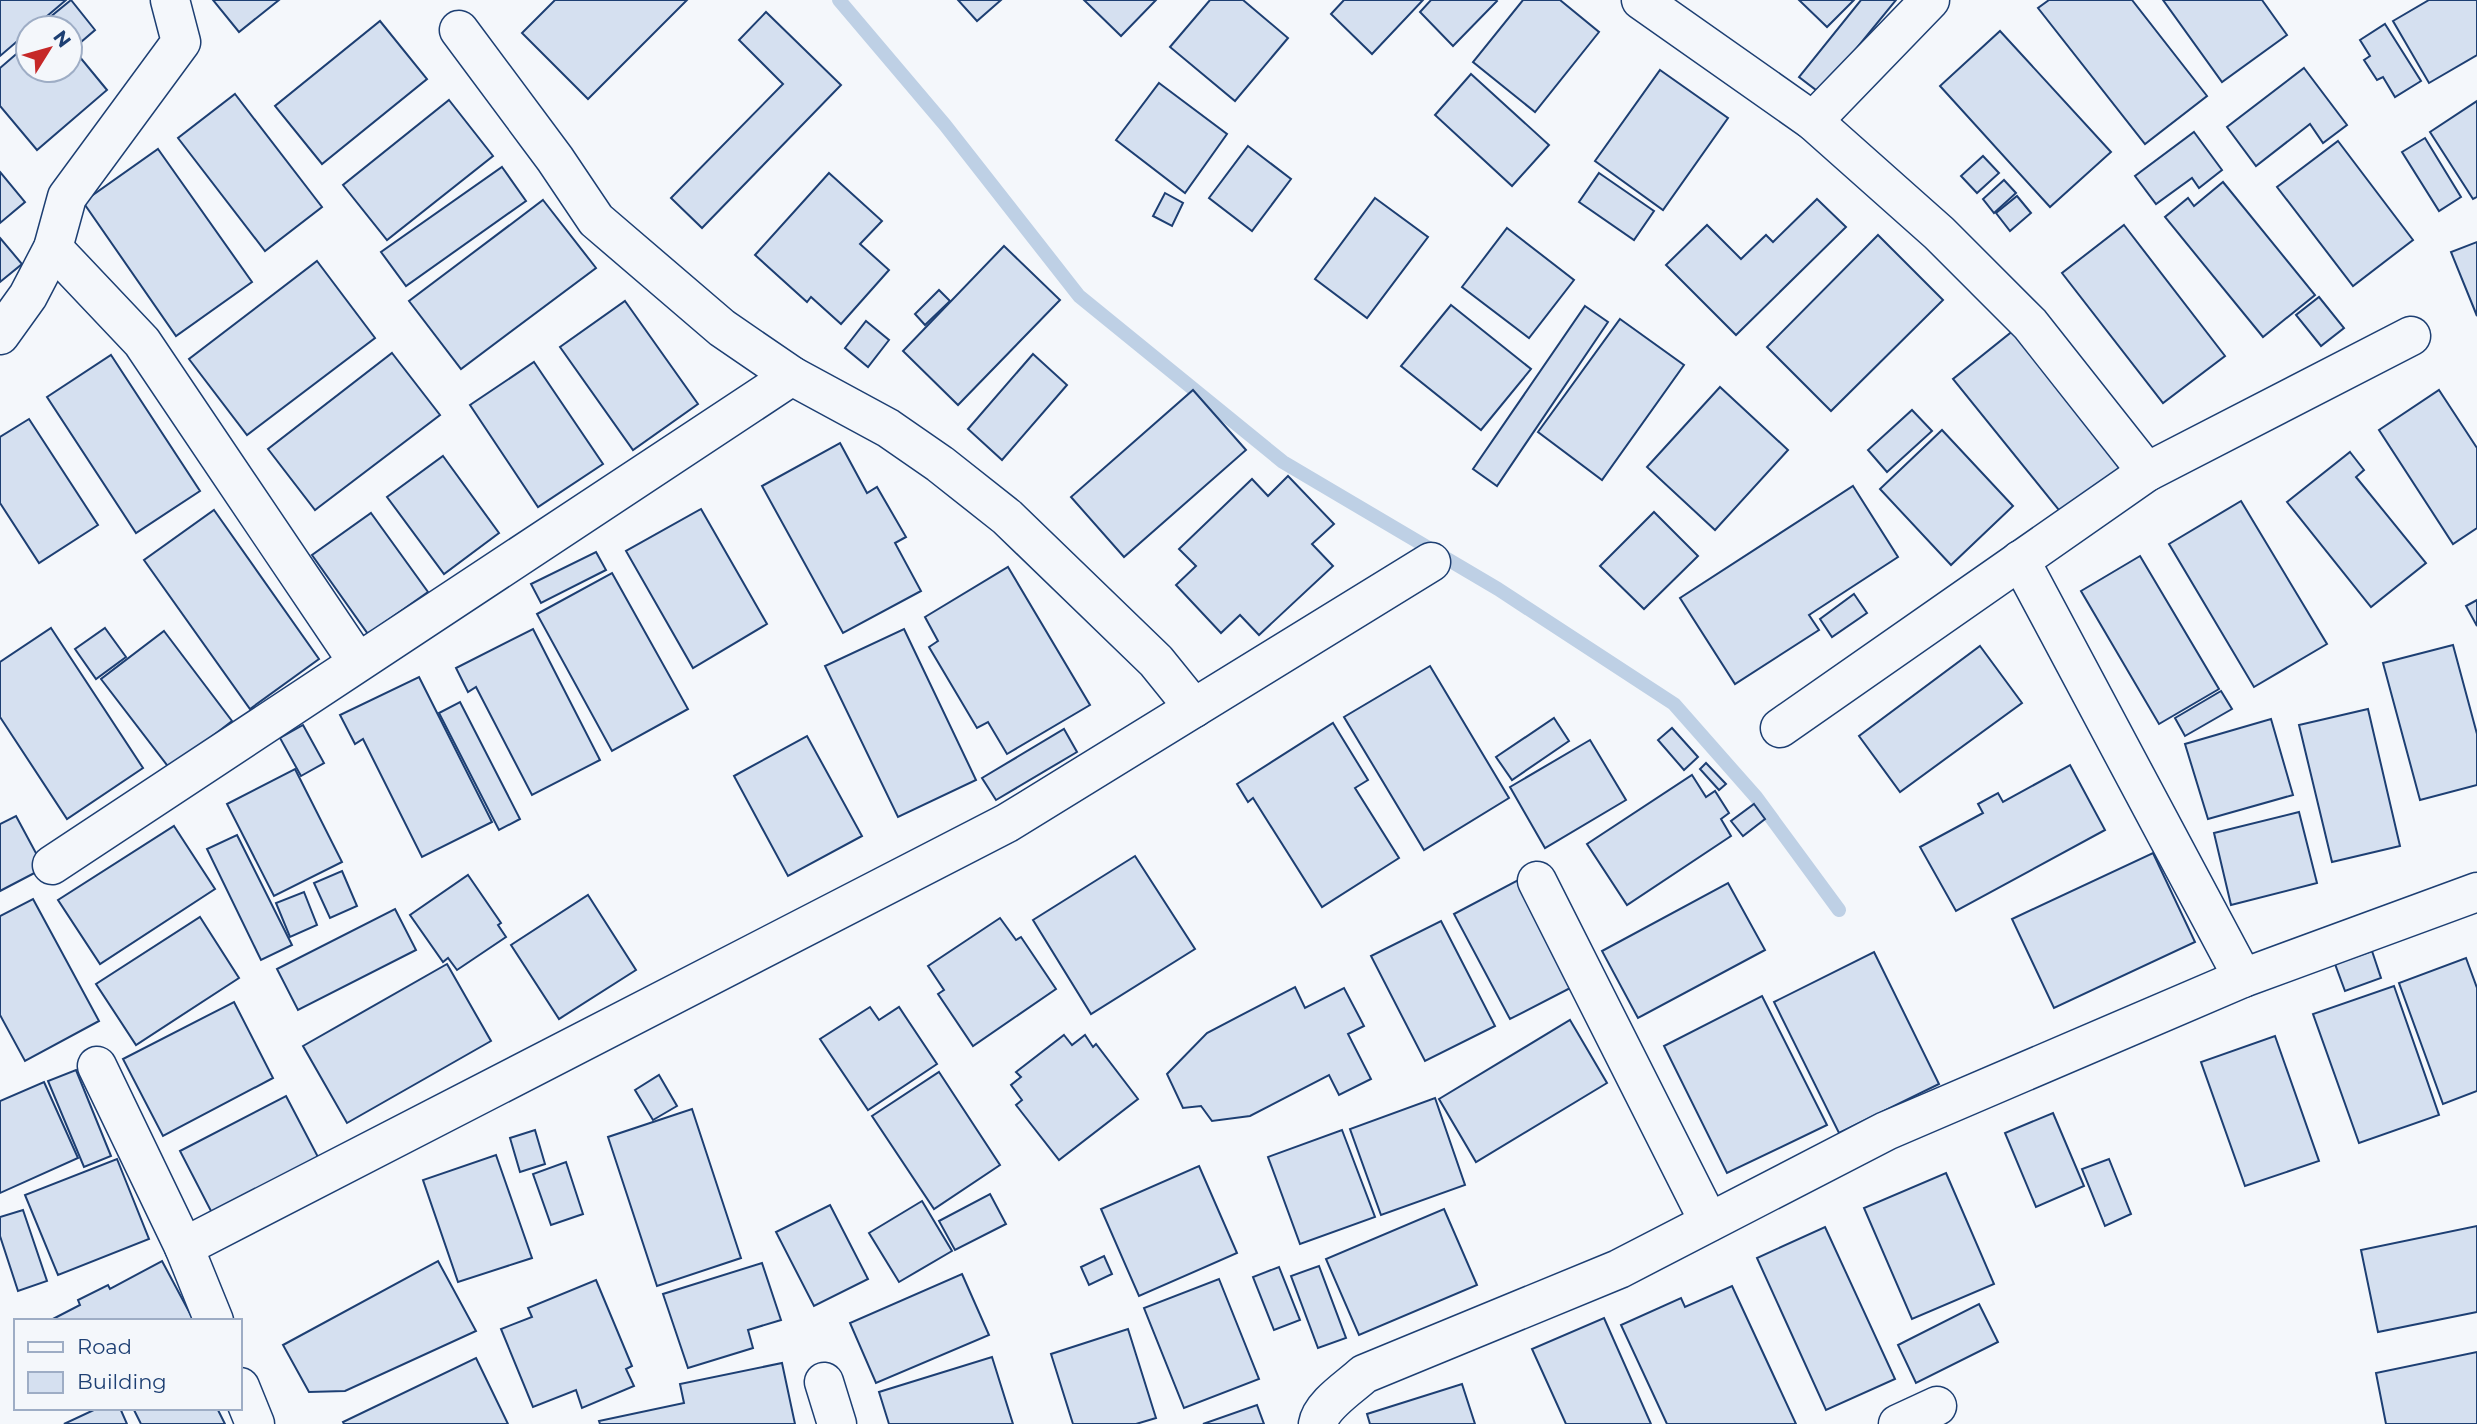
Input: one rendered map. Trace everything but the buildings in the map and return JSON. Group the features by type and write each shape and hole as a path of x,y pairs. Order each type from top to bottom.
{"street":[{"path":"0,335 28,296 52,248 67,197 181,42 170,0"},
{"path":"1641,0 1813,121 1939,233 2030,324 2147,472"},
{"path":"1813,121 1930,0"},
{"path":"459,30 555,159 596,220 722,328 792,376 888,428 940,464 1007,517 1156,661 1194,708"},
{"path":"52,248 142,342 357,661"},
{"path":"1780,728 2147,472 2411,335"},
{"path":"52,865 792,376"},
{"path":"2020,560 2244,978"},
{"path":"184,1247 1007,823 1432,562"},
{"path":"1537,881 1709,1222"},
{"path":"1318,1424 1319,1419 1336,1399 1364,1374 1619,1269 1886,1131 2244,978 2477,892"},
{"path":"97,1066 184,1247 213,1319"},
{"path":"824,1382 837,1424"},
{"path":"242,1392 255,1424"},
{"path":"1898,1424 1937,1406"}],"waterway":[{"path":"839,0 945,125 1079,296 1283,462 1498,589 1674,704 1756,797 1839,910"}]}
